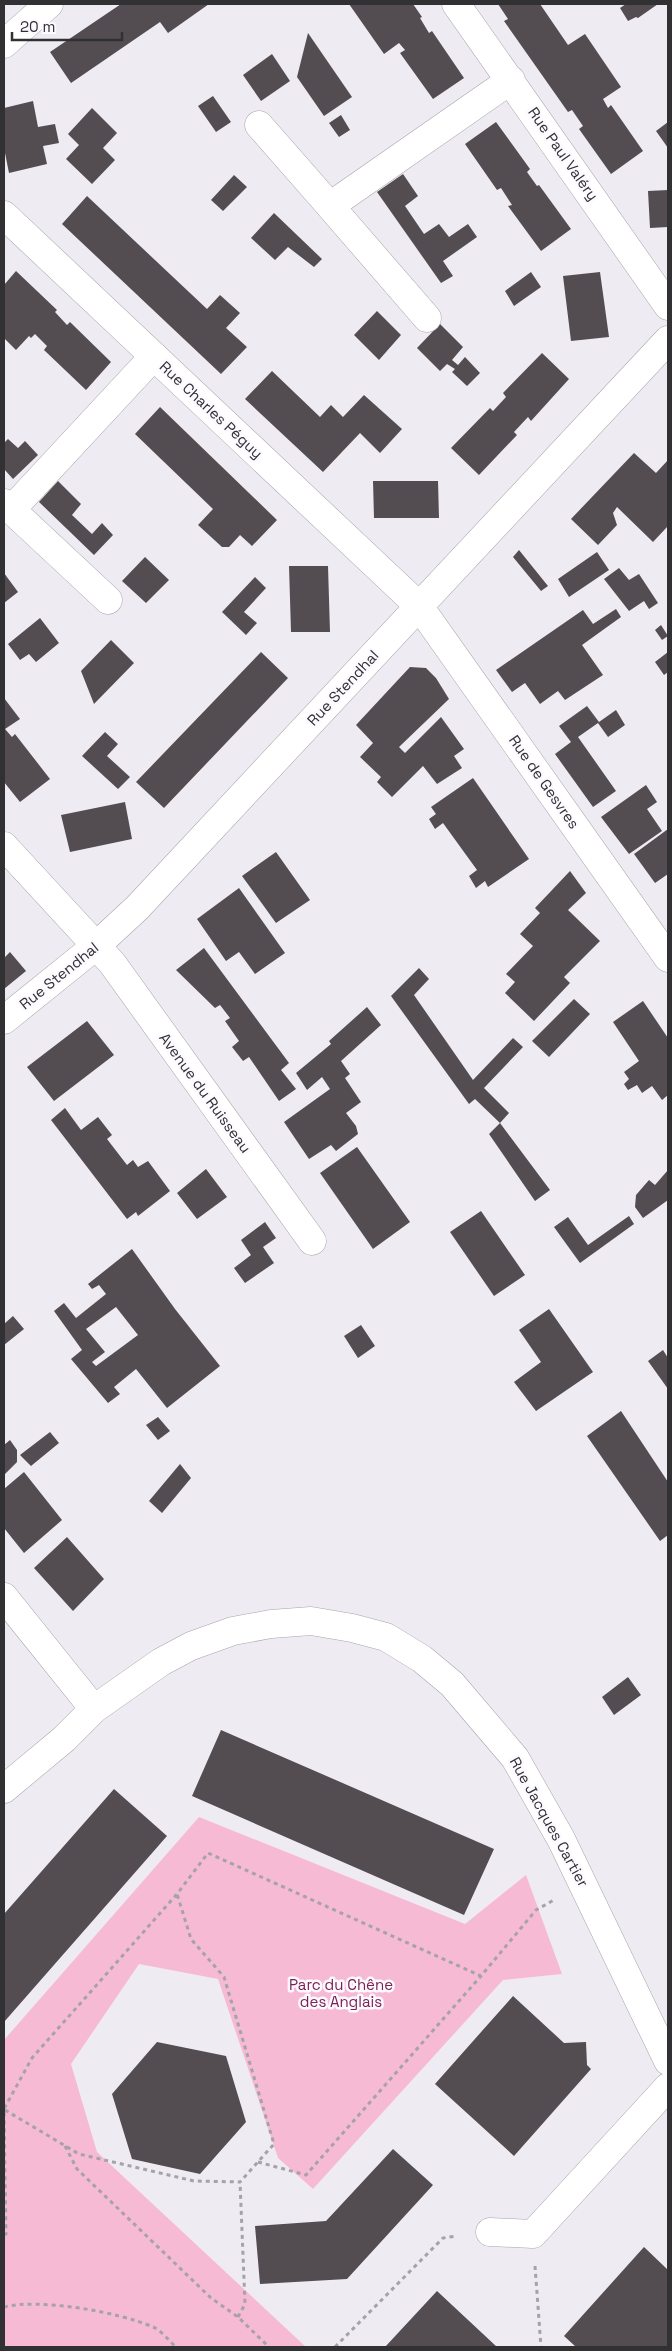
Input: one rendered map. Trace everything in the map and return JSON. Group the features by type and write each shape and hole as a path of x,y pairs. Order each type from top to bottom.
{"street":[{"path":"4,44 49,4"},
{"name":"Rue Paul Valéry","path":"456,4 668,306"},
{"path":"330,206 511,80"},
{"path":"259,125 427,318"},
{"name":"Rue Charles Péguy","path":"4,215 419,606"},
{"name":"Rue Stendhal","path":"4,1020 98,945 137,908 668,340"},
{"path":"108,600 7,506 154,356"},
{"name":"Rue de Gesvres","path":"419,606 668,958"},
{"name":"Avenue du Ruisseau","path":"4,846 98,945 312,1241"},
{"path":"4,1597 94,1709"},
{"name":"Rue Jacques Cartier","path":"4,1789 64,1739 94,1709 161,1662 192,1646 233,1631 271,1624 312,1621 352,1628 386,1637 422,1659 452,1684 515,1758 561,1839 668,2061"},
{"path":"490,2232 532,2234 668,2087"}],"path":[{"path":"4,2235 6,2234 4,2109 32,2058 177,1894 208,1853 480,1976"},
{"path":"258,2162 306,2175 536,1910 583,1884"},
{"path":"177,1894 191,1939 224,1977 274,2144 240,2182 245,2304 238,2317"},
{"path":"4,2109 80,2154 194,2181 240,2182"},
{"path":"65,2146 77,2169 211,2298 238,2317 269,2347"},
{"path":"335,2347 443,2238 490,2232"},
{"path":"532,2234 540,2347"},
{"path":"4,2307 20,2303 90,2310 154,2327 176,2347"}],"green space":[{"name":"Parc du Chêne des Anglais","path":"199,1817 465,1924 526,1875 562,1974 503,1980 313,2189 278,2158 218,1979 139,1964 71,2064 97,2152 306,2347 4,2347 4,2040"}],"building":[{"path":"121,4 209,4 168,33 160,22 71,83 50,52"},
{"path":"349,4 413,4 422,17 420,18 429,33 432,31 464,78 433,99 400,53 405,50 399,43 384,54"},
{"path":"498,4 540,4 568,45 585,34 621,87 603,99 608,108 611,105 643,151 611,174 579,129 583,126 572,110 568,112 504,21 508,19"},
{"path":"626,4 658,4 638,18 636,17 628,21 620,8"},
{"path":"308,33 352,97 324,116 297,77"},
{"path":"272,54 290,81 261,101 243,75"},
{"path":"213,96 231,122 216,132 198,106"},
{"path":"33,101 38,127 55,124 59,143 43,146 47,164 9,173 4,148 4,108"},
{"path":"92,108 117,133 103,148 115,160 92,184 66,159 79,145 68,134"},
{"path":"341,115 350,130 339,137 329,123"},
{"path":"496,122 530,169 527,172 537,186 539,185 571,229 541,251 508,206 512,205 501,188 497,190 465,144"},
{"path":"668,122 668,148 656,131"},
{"path":"403,174 418,196 405,206 424,234 439,224 449,237 468,224 477,237 443,261 453,276 441,283 377,192"},
{"path":"234,175 247,187 223,211 211,200"},
{"path":"668,190 668,227 650,228 648,191"},
{"path":"87,196 207,309 220,295 240,313 226,328 247,347 221,374 62,224"},
{"path":"274,213 322,259 314,267 288,247 275,260 251,238"},
{"path":"16,271 57,310 55,312 67,325 70,322 111,362 86,390 44,350 47,346 35,334 31,338 29,336 16,350 4,338 4,285"},
{"path":"531,272 541,287 514,306 505,291"},
{"path":"600,272 609,337 571,341 563,276"},
{"path":"377,311 401,335 379,360 354,335"},
{"path":"440,324 463,347 452,360 458,365 465,357 480,373 467,386 452,372 455,369 447,364 440,371 417,348"},
{"path":"542,353 569,379 531,421 528,417 514,432 517,435 479,475 451,448 490,408 493,411 506,397 503,393"},
{"path":"272,371 320,417 331,405 343,417 364,395 402,429 380,453 360,433 323,472 245,399"},
{"path":"160,407 277,520 252,546 240,535 229,547 222,547 198,525 213,509 135,434"},
{"path":"8,439 18,448 25,441 38,455 13,479 4,469 4,443"},
{"path":"634,453 656,473 668,460 668,526 653,542 617,507 613,513 617,525 598,545 571,519"},
{"path":"58,481 81,504 72,515 92,534 102,523 113,535 94,555 39,502"},
{"path":"373,481 438,481 439,518 374,518"},
{"path":"519,550 548,586 541,591 513,557"},
{"path":"597,552 609,570 569,597 558,579"},
{"path":"145,557 169,580 146,603 122,581"},
{"path":"289,566 328,566 330,632 291,632"},
{"path":"619,568 629,580 639,574 658,603 649,609 644,601 629,611 604,579"},
{"path":"4,573 18,592 4,603"},
{"path":"255,577 266,588 244,612 257,623 246,635 222,612"},
{"path":"616,609 621,617 582,645 603,675 565,700 558,691 540,704 525,683 512,692 496,670 583,610 593,624"},
{"path":"40,618 59,643 36,662 29,654 20,660 8,644"},
{"path":"661,625 668,636 662,640 655,630"},
{"path":"111,640 134,663 94,704 81,671"},
{"path":"261,652 288,678 164,808 136,782"},
{"path":"668,652 668,672 664,675 655,662"},
{"path":"410,667 426,668 436,678 449,699 399,747 405,753 441,717 464,749 454,756 462,768 437,784 423,766 392,797 377,782 381,777 360,757 373,743 356,725"},
{"path":"4,698 20,719 5,729 12,737 15,734 50,779 20,802 4,782"},
{"path":"587,706 599,722 616,710 625,725 608,737 598,723 578,737 616,791 593,807 555,754 571,742 559,726"},
{"path":"105,732 118,744 107,756 130,777 118,789 82,756"},
{"path":"473,778 529,859 488,887 485,881 476,888 469,876 477,870 443,823 435,829 429,819 436,814 431,807"},
{"path":"646,785 657,802 647,809 662,831 629,854 601,817"},
{"path":"125,802 132,839 70,852 61,815"},
{"path":"668,829 668,874 655,883 634,854"},
{"path":"276,852 310,900 276,923 242,876"},
{"path":"570,871 586,893 568,910 600,941 564,977 570,983 534,1021 505,993 515,982 506,974 533,946 520,934 540,913 535,908"},
{"path":"239,888 285,953 255,974 239,952 226,961 197,919"},
{"path":"204,948 289,1063 281,1070 296,1089 279,1101 249,1057 243,1061 232,1047 239,1041 225,1021 230,1018 220,1005 215,1008 176,970"},
{"path":"10,952 26,971 4,989 4,958"},
{"path":"419,968 429,979 414,995 473,1080 513,1038 523,1047 484,1088 509,1113 500,1123 475,1099 469,1104 391,996"},
{"path":"574,999 590,1014 549,1057 532,1041"},
{"path":"643,1001 668,1038 668,1095 662,1100 652,1086 642,1093 637,1085 628,1090 624,1084 629,1079 624,1072 639,1061 613,1022"},
{"path":"367,1007 381,1025 341,1061 350,1074 345,1078 361,1102 346,1113 356,1126 358,1134 336,1151 331,1145 309,1159 284,1122 330,1089 322,1077 307,1090 296,1073 331,1044 329,1041"},
{"path":"87,1021 114,1055 54,1101 27,1067"},
{"path":"65,1108 81,1130 98,1117 112,1135 107,1139 127,1165 133,1160 138,1167 148,1161 170,1191 138,1216 136,1212 127,1219 51,1120"},
{"path":"500,1123 550,1190 535,1201 489,1134"},
{"path":"357,1147 410,1222 373,1249 320,1173"},
{"path":"206,1169 227,1197 197,1219 177,1193"},
{"path":"668,1170 668,1200 643,1218 635,1207 636,1195 649,1180 655,1185"},
{"path":"481,1211 525,1275 494,1296 450,1232"},
{"path":"629,1216 634,1224 580,1263 554,1227 568,1217 588,1245"},
{"path":"265,1222 276,1238 263,1247 274,1263 245,1283 234,1268 251,1255 241,1240"},
{"path":"132,1249 175,1309 220,1366 167,1408 136,1369 114,1387 120,1394 108,1403 71,1359 82,1350 54,1311 64,1303 76,1318 106,1294 99,1285 92,1289 88,1284","holes":["116,1307 138,1335 96,1366 92,1362 105,1352 86,1329"]},
{"path":"549,1309 593,1372 536,1411 514,1382 541,1362 519,1330"},
{"path":"13,1316 24,1329 4,1345 4,1324"},
{"path":"361,1325 375,1346 358,1358 344,1336"},
{"path":"663,1350 668,1358 668,1389 648,1361"},
{"path":"621,1411 668,1482 668,1535 660,1541 587,1436"},
{"path":"158,1417 170,1431 158,1440 146,1425"},
{"path":"50,1432 59,1443 31,1466 20,1455"},
{"path":"10,1440 17,1450 17,1462 4,1475 4,1445"},
{"path":"180,1464 191,1478 162,1513 149,1501"},
{"path":"24,1472 62,1520 24,1553 4,1528 4,1489"},
{"path":"67,1537 104,1579 73,1611 34,1568"},
{"path":"628,1677 641,1695 614,1715 602,1697"},
{"path":"221,1730 494,1849 464,1915 192,1796"},
{"path":"114,1789 167,1836 4,2022 4,1914"},
{"path":"513,1996 564,2043 586,2042 587,2065 591,2069 514,2156 435,2084"},
{"path":"157,2042 226,2056 246,2122 200,2174 132,2159 112,2094"},
{"path":"393,2149 433,2185 347,2279 260,2284 255,2226 326,2221"},
{"path":"644,2247 668,2270 668,2347 576,2347 564,2336"},
{"path":"437,2291 497,2347 385,2347"}]}
